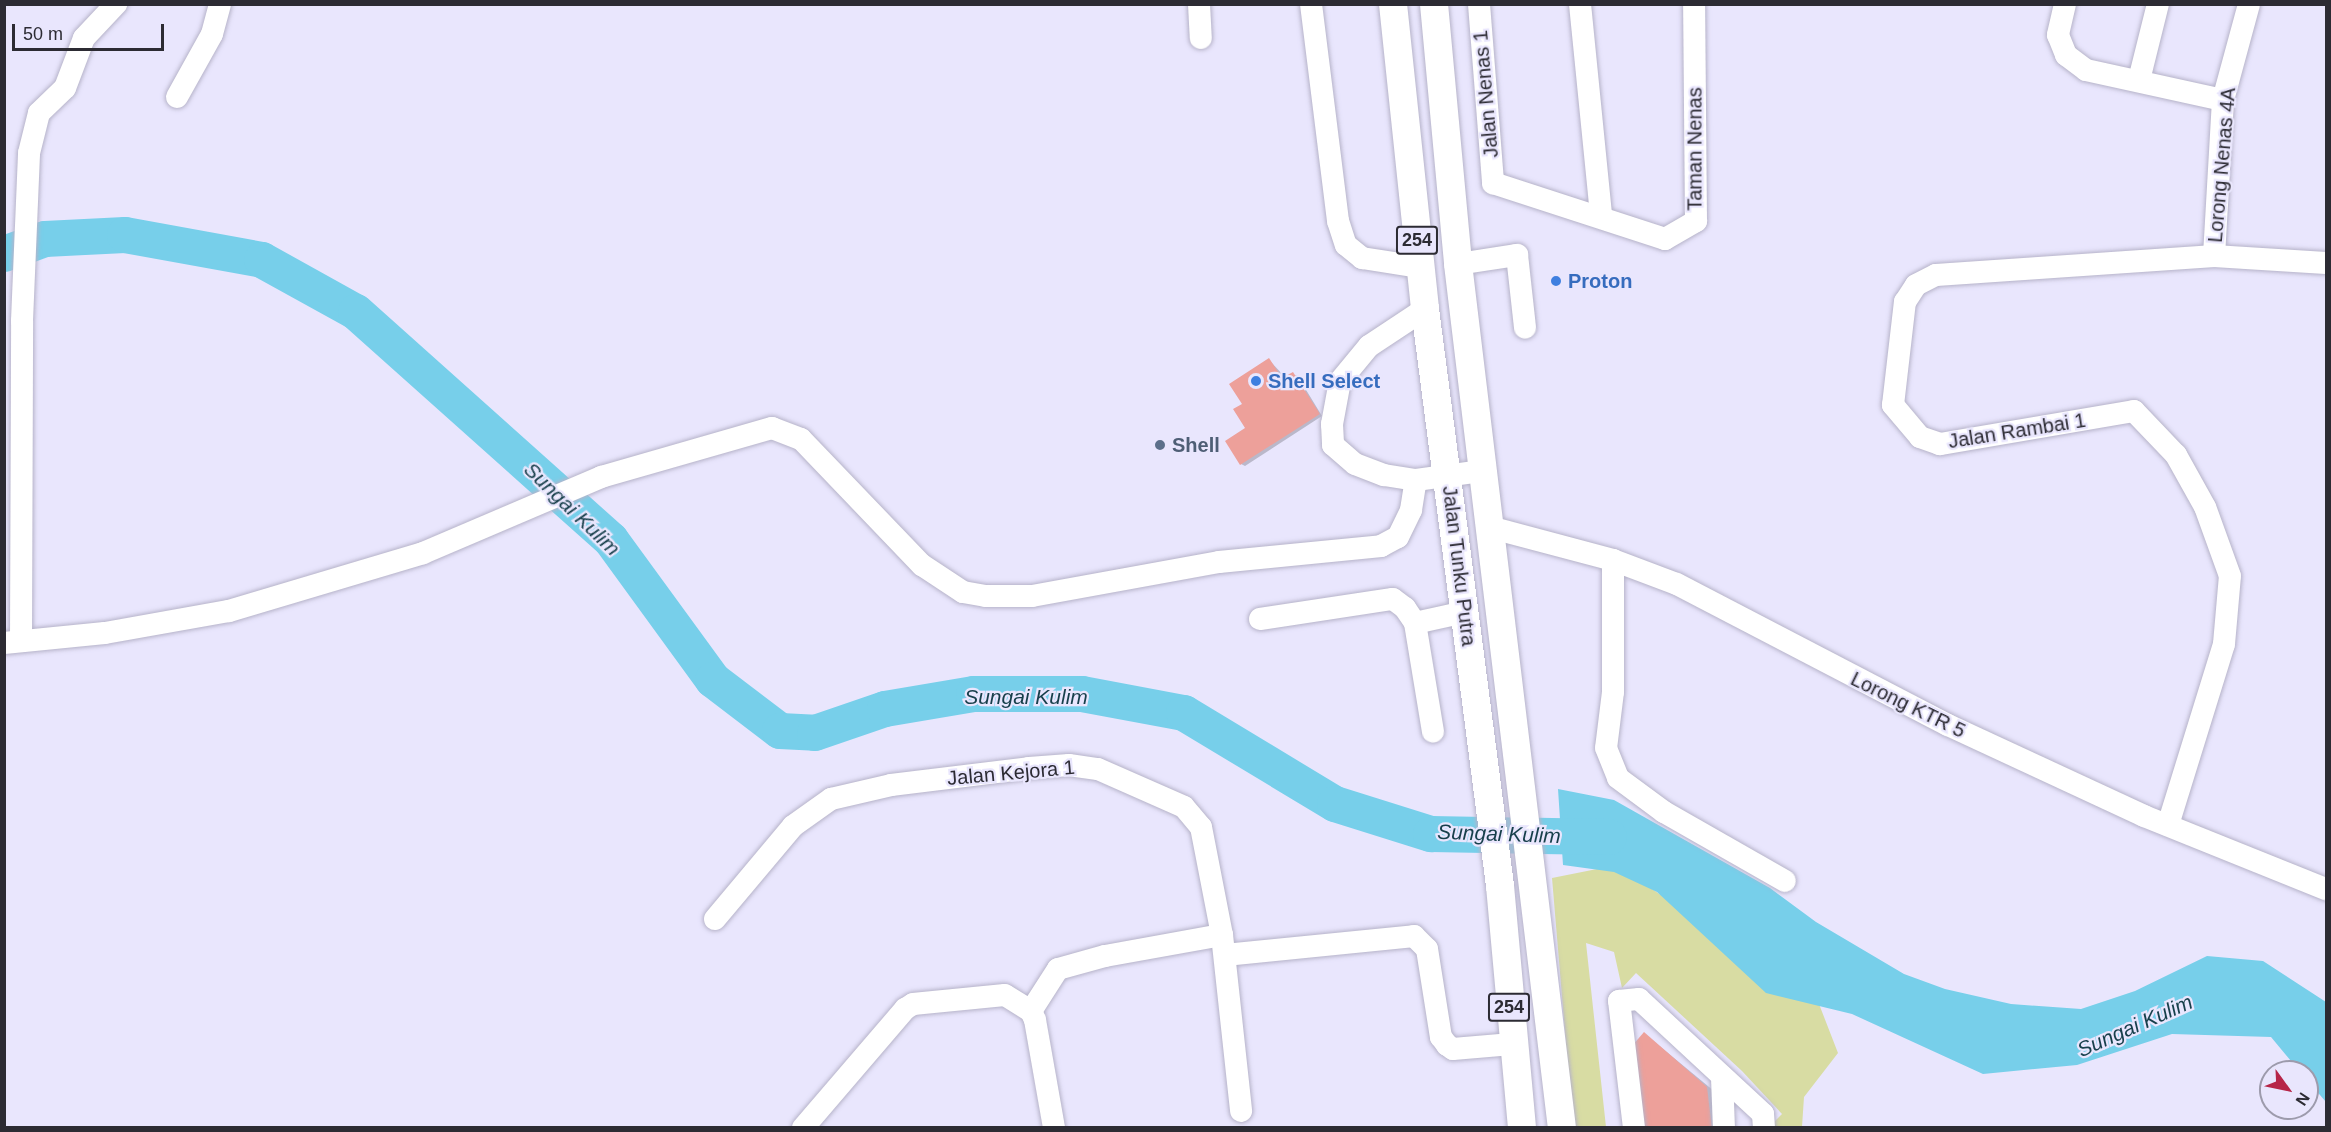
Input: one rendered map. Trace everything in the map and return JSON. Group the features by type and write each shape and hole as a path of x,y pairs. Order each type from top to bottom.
{"main road":[{"name":"Jalan Tunku Putra","path":"1393,4 1425,309 1500,886 1512,1044 1522,1128"},
{"name":"Jalan Tunku Putra","path":"1434,4 1458,264 1489,527 1522,773 1562,1128"}],"street":[{"path":"116,4 84,38 65,88 39,113 29,153 13,641 105,633 229,610 423,553 499,524 601,477 772,428 801,439 922,566 963,592 1032,596 1219,562 1381,546 1398,537 1411,510 1416,480"},
{"path":"177,97 212,34 220,4"},
{"path":"1199,4 1201,38"},
{"path":"1311,4 1338,221 1346,244 1362,258 1420,267"},
{"name":"Jalan Nenas 1","path":"1479,4 1494,183"},
{"path":"1580,4 1601,216"},
{"name":"Taman Nenas","path":"1494,183 1665,238 1696,221 1694,4"},
{"path":"2066,4 2058,35 2066,55 2086,70 2223,100"},
{"path":"2139,80 2158,4"},
{"name":"Lorong Nenas 4A","path":"2214,256 2223,100 2249,4"},
{"path":"1458,264 1517,255 1525,328"},
{"name":"Jalan Rambai 1","path":"2168,825 2224,644 2230,576 2205,507 2176,455 2134,411 1940,444 1920,437 1893,405 1905,302 1916,285 1936,275 2214,256 2326,263"},
{"path":"1425,309 1353,361 1340,381 1332,424 1333,445 1356,464 1384,475 1416,480 1482,471"},
{"name":"Lorong KTR 5","path":"1489,527 1613,560 1677,584 1948,725 2168,825 2326,889"},
{"path":"1613,560 1613,692 1606,748 1618,778 1664,812 1785,881"},
{"path":"1260,619 1392,599 1405,608 1414,624 1433,732"},
{"path":"1414,624 1465,612"},
{"name":"Jalan Kejora 1","path":"715,919 793,826 831,799 891,785 1069,765 1098,769 1195,816 1206,845 1223,945 1241,1111"},
{"path":"1054,1128 1031,1011 1059,969 1105,956 1223,945 1414,936 1427,949 1441,1037 1447,1045 1453,1049 1512,1044"},
{"path":"803,1128 898,1015 914,1004 1005,995 1031,1011"},
{"path":"1634,1128 1619,1001 1639,999 1763,1114 1764,1128"},
{"path":"1722,1077 1724,1128"}],"green space":[{"path":"1602,868 1627,874 1655,891 1819,1004 1838,1053 1804,1097 1802,1127 1769,1127 1782,1114 1742,1071 1636,973 1622,988 1614,952 1586,943 1606,1127 1573,1127 1552,878"}],"water":[{"path":"1558,789 1614,800 1770,888 1816,922 1904,974 1945,989 2011,1004 2081,1009 2135,991 2207,956 2263,961 2326,1002 2326,1102 2319,1094 2319,1060 2290,1060 2271,1037 2172,1034 2077,1065 1983,1074 1852,1014 1766,993 1657,892 1614,872 1563,865"}],"building":[{"path":"1269,358 1282,378 1293,372 1320,414 1240,465 1225,441 1245,428 1233,409 1242,404 1229,384"},
{"path":"1644,1032 1707,1087 1712,1128 1642,1128 1632,1046"}],"waterway":[{"name":"Sungai Kulim","path":"4,254 45,239 125,235 262,260 356,312 611,540 713,680 780,731 815,733 885,709 974,694 1082,694 1184,713 1335,804 1431,834 1609,837"}],"place":[{"name":"Proton","path":"1556,281"},
{"name":"Shell Select","path":"1256,381"},
{"name":"Shell","path":"1160,445"}]}
